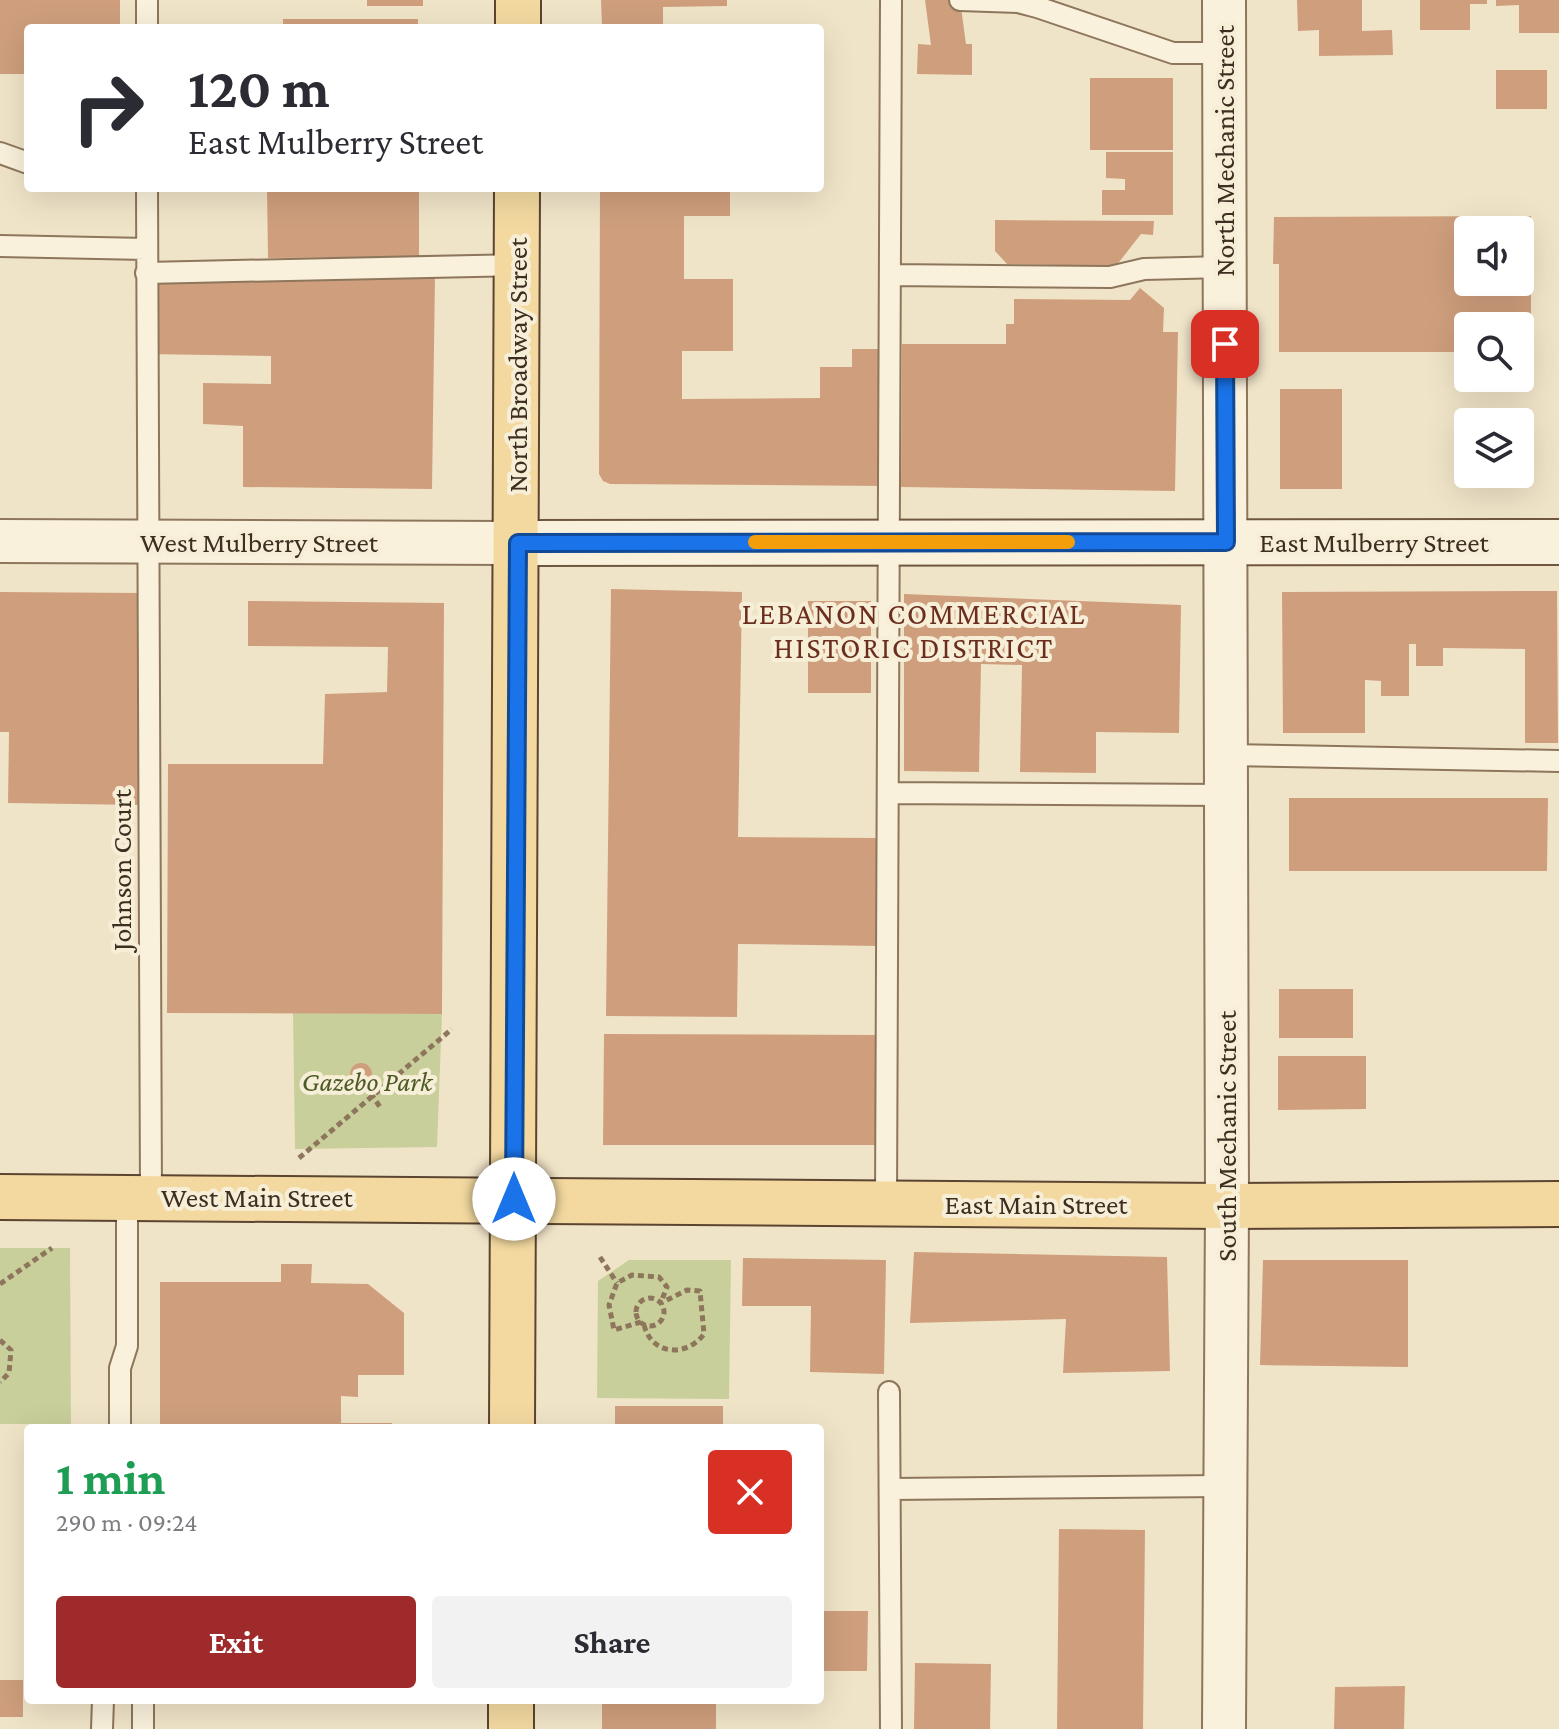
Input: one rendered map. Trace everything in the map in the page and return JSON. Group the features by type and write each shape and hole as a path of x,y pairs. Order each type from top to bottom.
{"main road":[{"path":"518,0 518,24"},
{"name":"North Broadway Street","path":"512,1424 518,543 517,192"},
{"name":"West Main Street","path":"0,1197 514,1199"},
{"name":"East Main Street","path":"514,1199 1227,1206 1559,1204"},
{"path":"511,1704 511,1729"}],"street":[{"name":"North Mechanic Street","path":"1224,0 1226,542"},
{"name":"West Mulberry Street","path":"0,541 518,543"},
{"name":"South Mechanic Street","path":"1224,1729 1226,542"},
{"name":"East Mulberry Street","path":"518,543 1559,542"}],"lane":[{"path":"147,0 147,24"},
{"path":"886,1203 891,0"},
{"path":"960,0 1037,7 1173,53 1224,53"},
{"path":"0,153 24,162"},
{"name":"Johnson Court","path":"120,1424 120,1368 127,1346 139,1197 147,192"},
{"path":"0,246 146,249"},
{"path":"146,273 516,265"},
{"path":"891,275 1110,277 1164,267 1225,267"},
{"path":"889,793 1559,761"},
{"path":"889,1392 891,1729"},
{"path":"891,1489 1223,1486"},
{"path":"102,1729 103,1704"},
{"path":"143,1704 143,1729"}],"path":[{"path":"298,1159 452,1029"},
{"path":"365,1085 380,1107"},
{"path":"0,1284 52,1248"},
{"path":"600,1257 617,1283"},
{"path":"632,1275 659,1277 667,1287 661,1303 664,1312 661,1321 614,1330 609,1305 617,1283 632,1275"},
{"path":"687,1290 700,1291 704,1334 695,1345 683,1351 662,1348 647,1337 636,1314 641,1302 649,1298 661,1303 687,1290"},
{"path":"0,1340 11,1350 9,1373 0,1382"}],"green space":[{"name":"Gazebo Park","path":"293,1013 442,1014 437,1147 295,1149"},
{"path":"0,1248 70,1248 71,1424 0,1424"},
{"path":"629,1260 731,1260 729,1399 597,1398 598,1281"}],"building":[{"path":"0,0 120,0 120,24 24,24 24,74 0,74"},
{"path":"367,0 423,0 423,6 367,6"},
{"path":"601,0 727,0 727,6 663,7 663,24 602,24"},
{"path":"925,0 960,0 966,44 972,44 972,75 917,74 918,44 931,45"},
{"path":"1297,0 1362,0 1362,31 1392,30 1393,55 1319,56 1319,30 1298,31"},
{"path":"1420,0 1487,0 1487,4 1470,4 1470,30 1420,30"},
{"path":"1496,0 1559,0 1559,33 1519,33 1519,5 1496,6"},
{"path":"283,19 418,19 418,24 283,24"},
{"path":"1496,70 1547,70 1547,109 1496,109"},
{"path":"1090,78 1173,78 1173,150 1090,150"},
{"path":"1106,152 1173,152 1173,215 1102,215 1102,190 1125,190 1125,179 1106,178"},
{"path":"267,192 419,192 419,257 268,258"},
{"path":"600,192 730,192 730,216 684,216 684,279 733,279 733,351 682,351 682,399 820,398 820,367 852,367 852,349 885,349 885,486 610,484 603,481 599,474"},
{"path":"1454,216 1454,296 1531,296 1531,312 1454,312 1454,352 1279,352 1279,264 1273,264 1274,217"},
{"path":"995,220 1154,221 1153,235 1141,234 1116,266 1007,264 995,251"},
{"path":"435,277 432,489 243,487 243,426 203,424 203,383 271,384 271,356 146,354 147,282"},
{"path":"1140,288 1164,308 1163,332 1178,332 1175,491 901,487 902,344 1006,344 1006,324 1014,324 1014,299 1130,300"},
{"path":"1280,389 1342,389 1342,489 1280,489"},
{"path":"611,589 742,592 738,837 879,838 878,946 738,944 737,1017 606,1016"},
{"path":"1557,591 1558,743 1525,743 1525,649 1443,648 1443,666 1416,666 1416,644 1409,644 1409,696 1381,696 1381,681 1365,680 1365,733 1283,733 1282,592"},
{"path":"0,592 142,593 140,805 8,803 9,732 0,732"},
{"path":"904,594 1181,605 1179,733 1096,732 1096,773 1020,772 1022,665 981,664 979,772 904,771"},
{"path":"248,601 444,603 442,1014 167,1013 168,764 323,764 325,694 387,692 388,647 248,646"},
{"path":"808,601 871,601 871,693 808,693"},
{"path":"1289,798 1548,798 1547,871 1289,871"},
{"path":"1279,989 1353,989 1353,1038 1279,1038"},
{"path":"604,1034 875,1035 875,1145 603,1145"},
{"path":"1278,1056 1366,1056 1366,1109 1278,1110"},
{"path":"361,1063 369,1066 372,1074 369,1082 361,1085 353,1082 350,1074 353,1066"},
{"path":"914,1252 1167,1257 1170,1371 1063,1373 1066,1319 910,1323"},
{"path":"743,1258 886,1260 884,1374 810,1372 811,1306 742,1306"},
{"path":"1263,1260 1408,1260 1408,1367 1260,1365"},
{"path":"281,1264 312,1264 311,1283 368,1284 404,1313 404,1375 358,1375 358,1397 341,1396 341,1423 392,1424 160,1424 160,1282 281,1282"},
{"path":"615,1406 723,1406 723,1424 615,1424"},
{"path":"1059,1529 1145,1530 1143,1729 1057,1729"},
{"path":"824,1611 868,1611 867,1671 824,1671"},
{"path":"915,1663 991,1664 990,1729 914,1729"},
{"path":"0,1680 23,1680 23,1717 0,1717"},
{"path":"1405,1686 1404,1729 1334,1729 1335,1687"},
{"path":"602,1704 716,1704 716,1729 602,1729"}],"slow traffic":[{"path":"755,542 1068,542"}],"district":[{"name":"LEBANON COMMERCIAL HISTORIC DISTRICT","path":"914,631"}],"route":[{"path":"514,1199 518,543 1226,542 1225,344"}]}
